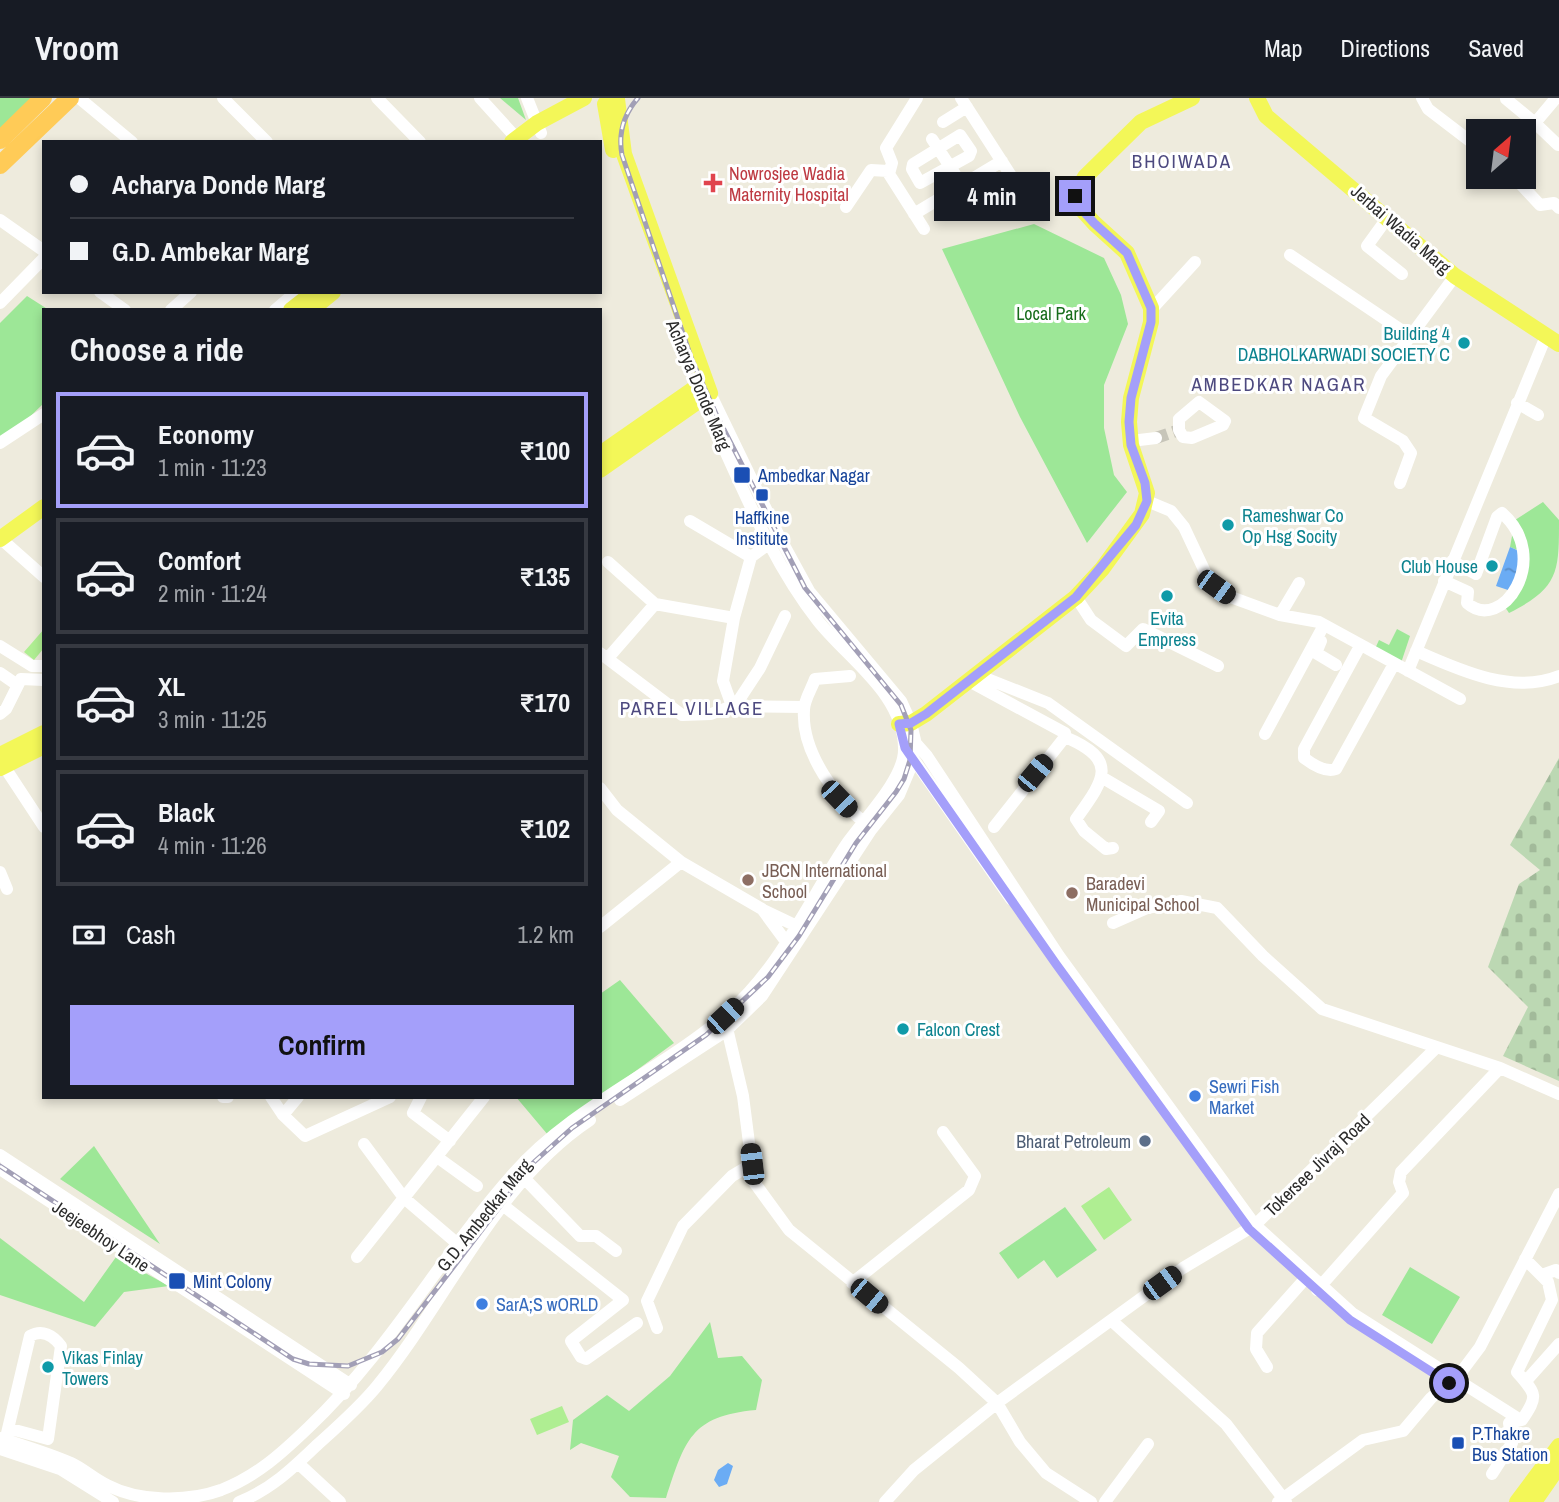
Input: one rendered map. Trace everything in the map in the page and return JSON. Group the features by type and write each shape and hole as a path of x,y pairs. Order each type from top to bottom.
{"highway":[{"path":"0,140 43,98"},
{"path":"0,165 70,98"}],"main road":[{"path":"904,727 1076,597 1136,525 1147,501 1145,483 1138,472 1131,442 1131,398 1148,338 1151,310 1148,295 1127,253 1094,223 1076,203 1075,196 1085,177 1141,122 1192,98"},
{"name":"Jerbai Wadia Marg","path":"1257,98 1266,116 1455,276 1553,340"},
{"path":"526,137 604,99"},
{"name":"Acharya Donde Marg","path":"604,99 619,155 703,390"},
{"path":"287,303 309,294"},
{"path":"313,308 331,294"},
{"path":"602,453 703,390"},
{"path":"602,468 703,390"},
{"path":"0,538 42,508"},
{"path":"1,762 42,734"},
{"path":"1,762 42,747"},
{"path":"1517,1502 1559,1446"},
{"path":"1534,1502 1559,1466"}],"street":[{"path":"79,98 130,140"},
{"path":"223,98 265,140"},
{"path":"377,98 418,140"},
{"path":"480,98 526,137"},
{"path":"526,137 527,98"},
{"path":"888,171 892,163 888,143 917,98"},
{"path":"1422,98 1428,108 1466,138"},
{"path":"1506,98 1530,119"},
{"path":"1536,122 1556,98"},
{"path":"943,122 964,102 1035,213"},
{"path":"1536,124 1559,145"},
{"path":"962,136 971,153 951,168 920,183 912,166 935,144 962,136"},
{"path":"935,144 962,185"},
{"path":"914,214 1002,161"},
{"path":"846,207 871,170 888,171"},
{"path":"888,171 924,229"},
{"path":"1525,189 1540,205 1557,204"},
{"path":"1388,217 1367,246 1402,274"},
{"path":"0,220 42,250"},
{"path":"1290,255 1410,337"},
{"path":"0,303 42,260"},
{"path":"1151,310 1195,262"},
{"path":"1400,483 1411,453 1403,441 1364,418 1381,376 1455,276"},
{"path":"103,294 121,308"},
{"path":"173,308 189,294"},
{"path":"1408,671 1517,403 1553,340"},
{"name":"Acharya Donde Marg","path":"703,390 764,518 809,591 894,707 911,748 1252,1227 1305,1279 1319,1287"},
{"path":"1517,403 1538,415"},
{"path":"0,443 42,415"},
{"path":"1131,442 1156,438"},
{"path":"1147,501 1171,511 1184,527 1207,576 1216,587 1245,605 1331,631 1460,699"},
{"path":"1444,581 1468,592 1467,603 1472,608 1479,610 1498,606 1510,598 1521,583 1524,550 1514,524 1502,513 1497,517 1476,573 1452,561"},
{"name":"Acharya Donde Marg","path":"764,518 770,543 796,592 820,624 858,656"},
{"path":"690,521 751,557"},
{"path":"0,538 42,576"},
{"path":"733,706 723,681 734,618 751,557 770,543"},
{"path":"608,562 655,604 734,618"},
{"path":"1280,615 1298,583"},
{"path":"1076,597 1091,620 1126,646 1143,629 1218,666"},
{"path":"655,604 604,655 682,715 711,714 733,706 804,707"},
{"path":"733,706 760,668 785,616"},
{"path":"1265,734 1315,648 1331,631"},
{"path":"0,646 32,666 42,666"},
{"path":"1360,646 1304,749 1304,758 1309,762 1333,771 1338,766 1394,664"},
{"path":"1315,648 1317,654 1336,664"},
{"path":"1416,651 1470,675 1533,683 1559,676"},
{"path":"0,673 16,684"},
{"path":"850,676 815,679 804,707 816,761 839,799 867,826"},
{"path":"971,677 1062,731 1065,737 1097,754 1104,769 1103,778 1076,819 1084,831 1106,849 1114,848"},
{"path":"971,677 1048,703 1187,803"},
{"path":"0,714 6,709 16,684 21,679 42,680"},
{"path":"994,827 1065,737"},
{"path":"239,1502 257,1495 299,1464 352,1414 377,1386 504,1206 568,1131 726,1031 762,996 826,887 867,826 911,748"},
{"path":"1,762 42,824"},
{"path":"1103,778 1159,811 1152,822"},
{"path":"602,791 617,810 681,862 762,909 802,928"},
{"path":"602,925 681,862"},
{"path":"0,872 7,888"},
{"path":"1113,923 1147,908 1181,901 1217,908 1322,1009 1500,1068 1559,1094"},
{"path":"762,909 787,943"},
{"name":"G.D. Ambedkar Marg","path":"62,1465 129,1494 157,1498 189,1497 220,1490 269,1465 348,1390 515,1171 725,1016 764,975 787,943 802,928"},
{"path":"725,1016 726,1031 743,1096 754,1182 789,1230 997,1403 1020,1443 1046,1473 1091,1502"},
{"name":"Tokersee Jivraj Road","path":"885,1502 914,1470 997,1403 1183,1268 1252,1227 1436,1048"},
{"path":"1319,1287 1403,1193 1399,1182 1401,1172 1500,1068"},
{"path":"272,1099 283,1115 305,1136 364,1101"},
{"path":"283,1115 296,1099"},
{"path":"420,1099 413,1113 450,1141"},
{"path":"356,1257 482,1099"},
{"path":"852,1283 969,1190 975,1176 943,1132"},
{"path":"364,1144 404,1198 459,1245"},
{"path":"0,1155 105,1231"},
{"path":"437,1157 477,1186"},
{"path":"657,1328 647,1301 674,1240 683,1226 732,1176 752,1164"},
{"name":"Jeejeebhoy Lane","path":"0,1169 105,1231 348,1390"},
{"path":"525,1179 580,1236 596,1236 616,1251"},
{"path":"1112,1321 1226,1424 1282,1501 1363,1440 1402,1431 1431,1398 1451,1381 1480,1347 1559,1194"},
{"path":"504,1206 623,1300 571,1340 581,1357 586,1359 637,1323"},
{"name":"Acharya Donde Marg","path":"1252,1227 1319,1287 1352,1312 1451,1381 1517,1421"},
{"path":"1492,1474 1512,1443 1517,1421 1535,1396 1517,1372 1552,1300 1548,1282 1525,1259"},
{"path":"1542,1275 1556,1270 1559,1273"},
{"path":"1266,1367 1256,1349 1257,1333 1305,1279"},
{"path":"37,1332 47,1334 61,1346 48,1439 4,1441 30,1336 37,1332"},
{"path":"1525,1381 1559,1344"},
{"path":"4,1441 62,1465 113,1502"},
{"path":"1105,1502 1148,1444"},
{"path":"299,1464 340,1502"}],"green space":[{"path":"0,98 35,98 0,132"},
{"path":"500,98 518,98 526,120"},
{"name":"Local Park","path":"1034,224 1104,258 1121,295 1128,324 1104,385 1104,428 1114,475 1127,492 1087,543 1020,417 942,249"},
{"path":"27,296 46,308 42,308 42,405 0,446 0,323"},
{"path":"1543,502 1559,520 1558,553 1553,577 1538,595 1509,613 1501,601 1511,591 1525,553 1510,547 1515,520"},
{"path":"1397,629 1410,636 1400,666 1374,651 1379,640 1389,645"},
{"path":"42,631 42,650 34,660 24,652"},
{"path":"1559,758 1559,1081 1503,1056 1528,1007 1488,967 1519,884 1540,870 1510,845"},
{"path":"620,980 674,1043 602,1096 602,993"},
{"path":"518,1099 597,1099 548,1135"},
{"path":"94,1146 160,1244 60,1179"},
{"path":"1109,1187 1132,1220 1104,1240 1081,1206"},
{"path":"1065,1207 1097,1250 1057,1278 1044,1260 1018,1279 999,1253"},
{"path":"0,1238 84,1302 116,1257 169,1286 124,1292 95,1327 0,1295"},
{"path":"1410,1267 1460,1297 1432,1344 1382,1315"},
{"path":"710,1322 718,1358 742,1356 762,1380 756,1410 717,1418 693,1435 679,1461 666,1498 630,1497 611,1477 619,1456 581,1443 570,1450 573,1420 607,1395 629,1411 670,1376"},
{"path":"562,1406 569,1422 537,1435 530,1419"}],"water":[{"path":"1510,547 1526,554 1511,591 1496,586"},
{"path":"728,1463 733,1466 727,1484 719,1487 714,1480 718,1470"}],"tunnel":[{"path":"1156,438 1179,430"}],"railway":[{"path":"0,1166 293,1359 309,1364 348,1366 382,1352 398,1339 534,1162 572,1128 706,1035 768,977 799,936 856,843 904,779 910,760 911,730 901,705 805,588 717,416 692,360 622,155 623,125 638,98"}],"place":[{"name":"Nowrosjee Wadia Maternity Hospital","path":"713,183"},
{"name":"Building 4 DABHOLKARWADI SOCIETY C","path":"1464,343"},
{"name":"Ambedkar Nagar","path":"742,475"},
{"name":"Haffkine Institute","path":"762,495"},
{"name":"Rameshwar Co Op Hsg Socity","path":"1228,525"},
{"name":"Club House","path":"1492,566"},
{"name":"Evita Empress","path":"1167,596"},
{"name":"JBCN International School","path":"748,880"},
{"name":"Baradevi Municipal School","path":"1072,893"},
{"name":"Falcon Crest","path":"903,1029"},
{"name":"Sewri Fish Market","path":"1195,1096"},
{"name":"Bharat Petroleum","path":"1145,1141"},
{"name":"Mint Colony","path":"177,1281"},
{"name":"SarA;S wORLD","path":"482,1304"},
{"name":"Vikas Finlay Towers","path":"48,1367"},
{"name":"P.Thakre Bus Station","path":"1458,1443"}],"district":[{"name":"BHOIWADA","path":"1182,161"},
{"name":"AMBEDKAR NAGAR","path":"1279,384"},
{"name":"PAREL VILLAGE","path":"692,708"}],"route":[{"path":"1075,196 1076,203 1094,223 1121,244 1148,295 1151,322 1131,398 1129,422 1131,445 1138,472 1145,483 1147,501 1136,525 1076,597 967,680 942,703 911,723 899,724 905,748 1056,964 1249,1229 1350,1320 1449,1383"}]}
